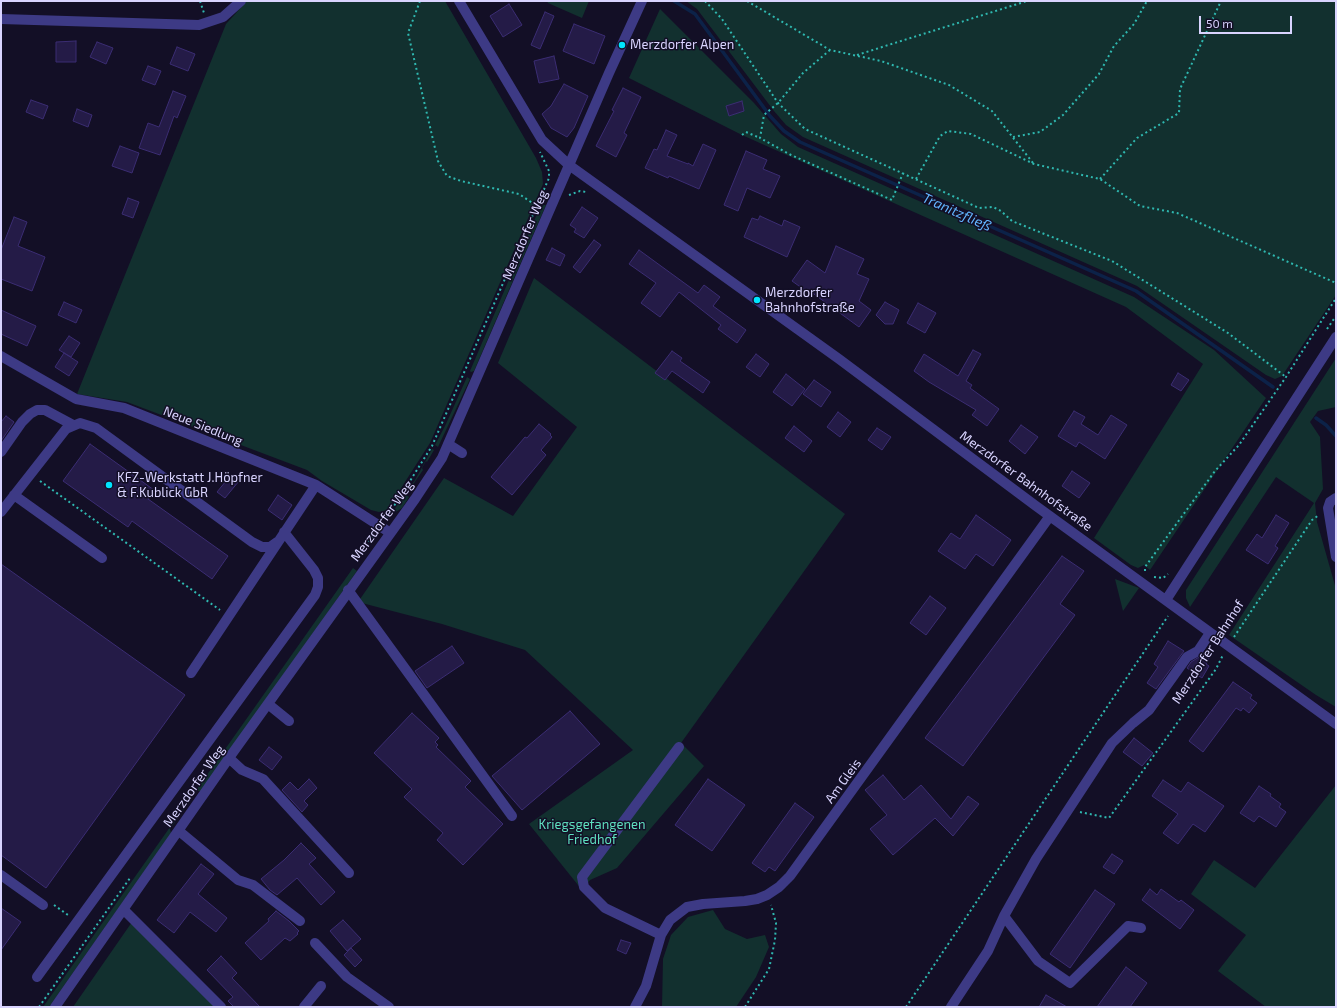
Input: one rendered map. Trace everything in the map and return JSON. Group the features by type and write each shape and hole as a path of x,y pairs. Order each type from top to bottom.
{"street":[{"path":"1,19 199,25 223,18 241,1"},
{"name":"Merzdorfer Bahnhofstraße","path":"459,1 542,140 570,165 839,359 1050,516 1145,578 1170,603 1336,724"},
{"name":"Merzdorfer Weg","path":"55,1007 229,758 442,458 642,1"},
{"path":"1170,603 1336,337"},
{"name":"Neue Siedlung","path":"1,356 76,399 124,408 316,485 390,532"},
{"path":"1,452 22,422 30,414 37,410 45,410 73,425"},
{"path":"2,508 66,429 80,423 96,428 252,542 262,547 270,546 278,542"},
{"path":"448,444 462,453"},
{"path":"191,673 316,485"},
{"path":"14,495 102,558"},
{"path":"1336,498 1330,502 1328,508 1336,558"},
{"name":"Am Gleis","path":"634,1007 646,986 661,935 670,920 686,907 703,904 745,901 767,895 779,887 790,876 1050,516"},
{"path":"37,977 315,595 318,587 318,578 314,570 284,532"},
{"path":"348,590 512,816"},
{"path":"951,1007 988,951 1004,916 1036,858 1112,743 1133,722 1149,710 1187,656 1198,651 1210,633"},
{"path":"268,704 289,721"},
{"path":"661,935 605,908 584,887 582,877 678,747"},
{"path":"229,758 242,770 263,779 349,873"},
{"path":"179,831 238,880 253,885 300,921"},
{"path":"1,875 46,904"},
{"path":"124,910 221,1007"},
{"path":"1004,916 1038,961 1070,983 1128,926 1141,928"},
{"path":"315,943 347,977 388,1007"},
{"path":"304,1007 321,986"}],"path":[{"path":"420,1 408,33 438,161 447,176 462,181 519,194 537,206"},
{"path":"705,1 722,19 778,103 805,129 978,208 993,208 1001,211 1012,221 1112,261 1228,333 1286,377"},
{"path":"747,1 830,50 881,61 949,85 992,111 1034,164"},
{"path":"856,55 1027,1"},
{"path":"1012,137 1040,132 1063,115 1099,74 1114,46 1134,24 1147,1"},
{"path":"1100,179 1137,138 1179,113 1180,89 1221,1"},
{"path":"760,138 764,115 778,103 803,73 830,50"},
{"path":"742,135 746,132 760,138 791,155 892,200 903,173"},
{"path":"916,179 940,136 948,132 972,134 1034,164 1100,179 1140,206 1177,214 1336,283"},
{"path":"380,526 406,489 432,446 549,178 549,171 540,155 539,148 542,140"},
{"path":"1171,572 1167,576 1145,578 1145,567 1215,472 1239,445 1286,377 1336,298"},
{"path":"1323,335 1336,316"},
{"path":"31,474 228,616"},
{"name":"Merzdorfer Bahnhof","path":"1068,810 1109,818 1216,669 1228,645 1312,520 1328,508"},
{"path":"906,1007 1170,603"},
{"path":"745,1007 769,969 774,947 776,923 767,895"},
{"path":"46,904 78,921"}],"green space":[{"path":"247,1 445,1 536,158 542,172 543,184 430,443 387,510 379,512 371,510 322,481 307,470 127,402 77,394 226,24"},
{"path":"547,1 589,1 582,18 548,3"},
{"path":"686,1 1336,1 1336,295 1282,376 1275,379 1266,375 1137,286 803,137 786,125 697,9"},
{"path":"660,9 754,103 781,134 798,147 1134,297 1214,350 1266,398 1150,570 1144,565 1138,568 1131,565 1094,538 1203,364 1126,307 742,135 629,78"},
{"path":"546,205 474,371 471,372 470,371 540,207"},
{"name":"Kriegsgefangenen Friedhof","path":"534,278 845,514 681,743 704,766 617,868 590,880 582,890 529,824 633,750 525,650 442,624 358,602 444,478 513,516 577,427 498,363"},
{"path":"1336,358 1336,407 1318,411 1310,422 1320,437 1323,489 1315,503 1317,522 1336,589 1336,707 1316,695 1229,635 1314,503 1276,477 1190,607 1186,598 1186,590"},
{"path":"467,377 470,379 438,447 435,445"},
{"path":"432,449 434,450 422,468 423,470 406,495 409,497 402,508 391,514 415,480"},
{"path":"353,568 357,571 201,791 197,791 170,829 171,833 49,1007 43,1007"},
{"path":"1115,579 1139,588 1123,611"},
{"path":"1336,785 1336,1007 1266,1007 1218,971 1246,935 1191,894 1214,860 1255,888"},
{"path":"713,910 725,929 747,939 765,935 769,947 756,977 736,1007 662,1007 663,959 671,935 688,917"},
{"path":"132,922 216,1007 73,1007"}],"building":[{"path":"509,4 522,25 503,37 490,16"},
{"path":"545,12 554,16 540,49 531,45"},
{"path":"574,24 605,36 594,64 563,51"},
{"path":"76,41 76,62 56,62 56,42"},
{"path":"97,42 113,48 106,64 90,57"},
{"path":"177,47 195,54 188,71 170,64"},
{"path":"554,56 559,79 539,83 534,61"},
{"path":"148,66 161,71 155,85 142,80"},
{"path":"564,84 588,96 574,128 567,137 551,128 542,114 551,106"},
{"path":"623,88 641,97 624,133 627,135 616,157 596,146 614,111 612,110"},
{"path":"173,91 186,96 177,118 174,116 160,155 139,148 148,123 159,127"},
{"path":"31,100 48,106 43,119 26,112"},
{"path":"742,101 744,111 729,116 726,106"},
{"path":"77,109 92,115 88,127 73,121"},
{"path":"666,130 677,135 667,156 693,166 703,144 716,150 699,189 669,176 668,178 645,168 654,149 657,150"},
{"path":"120,146 139,153 132,173 112,166"},
{"path":"746,151 767,160 763,169 780,176 770,198 747,188 738,211 724,205"},
{"path":"128,198 139,202 133,218 122,214"},
{"path":"582,207 598,218 584,238 574,232 576,229 570,225"},
{"path":"760,216 782,226 784,220 800,227 787,257 744,237 752,218 758,220"},
{"path":"14,217 27,222 18,246 45,257 32,291 1,279 1,250"},
{"path":"594,240 601,245 580,273 573,267"},
{"path":"836,246 864,259 857,274 869,279 859,301 871,310 859,327 807,289 806,291 792,281 807,260 825,273"},
{"path":"552,248 565,255 560,266 546,260"},
{"path":"639,250 698,293 704,285 720,297 713,306 746,330 737,343 718,329 721,325 679,292 660,317 641,303 656,283 629,264"},
{"path":"64,302 82,310 76,323 58,315"},
{"path":"885,302 899,310 893,324 885,324 876,315"},
{"path":"918,303 936,313 925,333 907,323"},
{"path":"1,310 36,326 27,346 1,334"},
{"path":"69,336 80,343 71,357 59,350"},
{"path":"973,350 981,354 966,381 972,385 970,388 999,409 987,426 972,415 976,410 929,382 914,371 924,354 958,376"},
{"path":"672,351 682,358 680,361 710,382 703,393 672,371 665,380 655,373"},
{"path":"64,353 78,362 69,376 55,367"},
{"path":"756,354 769,364 760,377 746,367"},
{"path":"1178,373 1189,380 1181,391 1171,385"},
{"path":"786,374 805,389 792,406 773,392"},
{"path":"814,380 831,392 821,407 803,394"},
{"path":"1074,411 1085,417 1081,424 1098,435 1111,415 1127,425 1105,459 1079,442 1076,447 1058,436"},
{"path":"838,412 851,422 840,437 827,427"},
{"path":"6,416 14,422 1,441 1,422"},
{"path":"539,424 551,434 550,435 552,437 541,450 546,455 512,495 491,477 525,437 527,438"},
{"path":"1021,425 1038,437 1025,454 1009,441"},
{"path":"794,426 812,441 804,452 785,438"},
{"path":"877,428 891,437 882,450 868,440"},
{"path":"90,444 154,490 148,499 228,556 212,579 132,521 128,527 63,481"},
{"path":"1072,471 1090,483 1079,498 1062,486"},
{"path":"231,475 239,481 225,498 217,492"},
{"path":"278,495 292,505 282,520 268,510"},
{"path":"976,515 1011,540 993,566 976,554 965,569 938,551 951,533 960,539"},
{"path":"1276,515 1289,523 1275,546 1278,548 1268,564 1246,550 1257,534 1262,538"},
{"path":"1062,556 1084,571 1060,604 1075,615 963,766 925,738"},
{"path":"1,564 185,695 46,888 1,855"},
{"path":"930,596 946,608 926,635 910,623"},
{"path":"1168,641 1184,651 1156,689 1147,683 1158,667 1154,664"},
{"path":"452,646 464,663 427,688 415,671"},
{"path":"1204,654 1209,658 1206,664 1209,666 1202,678 1187,668 1191,662"},
{"path":"1233,682 1252,695 1250,698 1257,703 1249,713 1243,708 1241,711 1236,708 1203,752 1189,741"},
{"path":"570,711 600,744 522,810 492,776"},
{"path":"412,713 439,738 435,742 438,745 436,747 471,781 465,787 503,824 463,865 437,840 443,833 404,797 412,789 374,753"},
{"path":"1134,738 1153,753 1142,766 1123,752"},
{"path":"269,747 282,757 272,770 259,760"},
{"path":"883,775 904,800 921,785 951,819 968,796 979,804 953,836 935,818 893,855 870,829 887,815 865,790"},
{"path":"309,779 317,788 304,801 308,805 302,812 282,790 290,782 298,790"},
{"path":"708,779 745,805 712,851 675,825"},
{"path":"1163,780 1181,792 1188,782 1224,806 1205,832 1193,824 1178,844 1163,833 1178,814 1152,796"},
{"path":"1259,786 1271,794 1270,796 1281,804 1279,807 1286,812 1276,827 1259,816 1254,822 1240,813"},
{"path":"795,803 814,817 775,871 769,867 765,872 752,863"},
{"path":"301,843 316,858 309,864 335,892 321,905 297,878 277,895 270,890 261,879 284,860"},
{"path":"1112,854 1123,861 1114,874 1103,867"},
{"path":"201,864 214,874 198,894 227,918 216,932 190,912 174,933 157,920"},
{"path":"1150,889 1157,895 1161,889 1179,902 1181,900 1194,910 1180,929 1142,900"},
{"path":"1095,890 1115,904 1070,968 1050,954"},
{"path":"1,908 21,922 1,950"},
{"path":"276,911 299,931 297,933 298,934 290,941 285,938 261,960 245,943 269,921 268,919"},
{"path":"343,920 361,939 347,951 330,931"},
{"path":"621,940 631,943 626,954 617,950"},
{"path":"351,948 362,960 355,967 344,955"},
{"path":"221,956 237,973 232,978 260,1007 234,1007 228,1001 233,997 207,970"},
{"path":"1126,967 1147,983 1130,1007 1097,1007"},
{"path":"1046,995 1067,1007 1039,1007"}],"waterway":[{"name":"Tranitzfließ","path":"674,1 695,14 770,116 784,131 800,142 1136,291 1273,387"},
{"name":"Tranitzfließ","path":"1316,418 1326,425 1336,436"}],"place":[{"name":"Merzdorfer Alpen","path":"622,45"},
{"name":"Merzdorfer Bahnhofstraße","path":"757,300"},
{"name":"KFZ-Werkstatt J.Höpfner & F.Kublick GbR","path":"109,485"}]}
